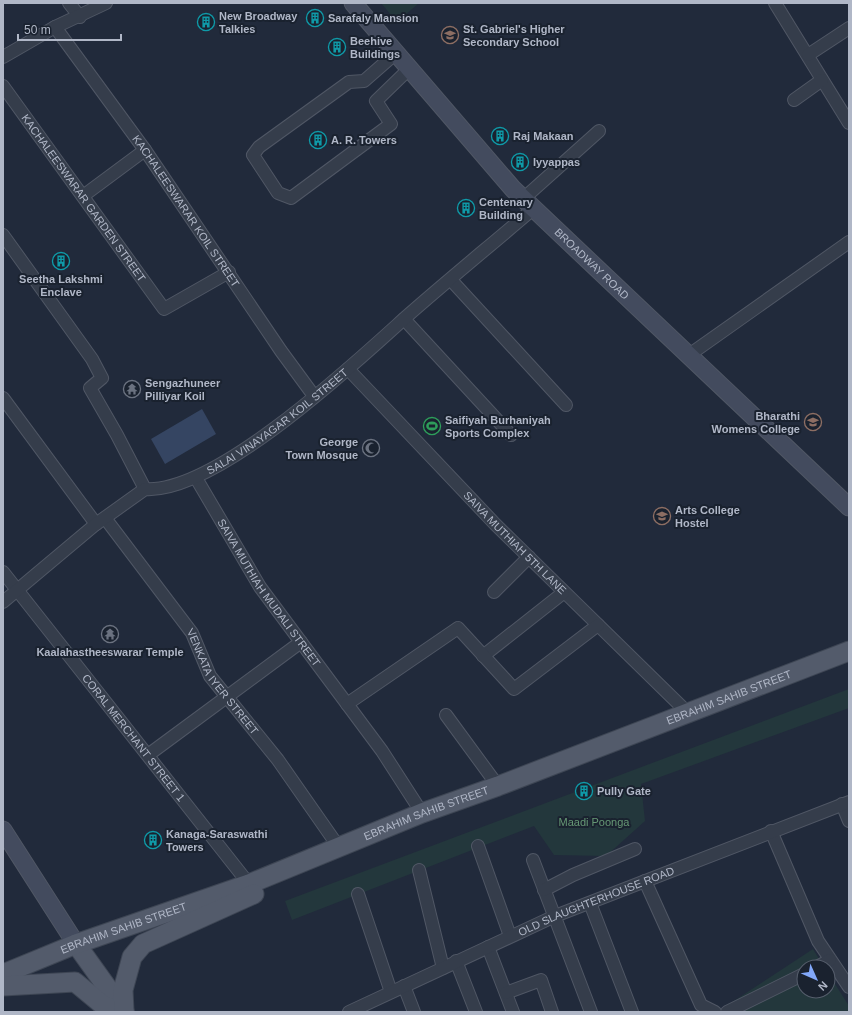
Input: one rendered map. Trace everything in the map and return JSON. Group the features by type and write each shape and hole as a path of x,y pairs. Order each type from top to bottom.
{"main road":[{"name":"BROADWAY ROAD","path":"353,3 501,176 528,204 849,507"},
{"name":"EBRAHIM SAHIB STREET","path":"3,974 76,944 249,884 338,846 422,813 498,786 686,712 849,651"},
{"name":"EBRAHIM SAHIB STREET","path":"124,1011 123,990 132,957 143,944 299,873 849,664"},
{"path":"3,830 76,944 124,1011"},
{"path":"132,924 143,944"},
{"path":"3,986 75,982 104,1006 124,1011"}],"street":[{"path":"69,3 80,17"},
{"path":"3,57 55,27 80,17 106,3"},
{"path":"775,3 849,123"},
{"name":"KACHALEESWARAR KOIL STREET","path":"55,27 145,150 229,272 281,351 314,396"},
{"path":"808,55 849,28"},
{"path":"396,53 364,81 349,82 259,147 253,155 278,193 291,198 390,124 376,101 409,68"},
{"path":"794,100 822,80"},
{"name":"KACHALEESWARAR GARDEN STREET","path":"3,86 164,309 229,272"},
{"name":"SALAI VINAYAGAR KOIL STREET","path":"3,602 100,521 145,490 154,490 196,478 262,438 348,369 404,319 451,280 599,131"},
{"path":"83,196 145,150"},
{"path":"3,235 92,360 102,378 90,388 121,440 145,490"},
{"path":"689,355 849,242"},
{"path":"451,280 566,406"},
{"path":"404,319 510,435"},
{"name":"SAIVA MUTHIAH 5TH LANE","path":"348,369 495,524 563,593 598,625 686,712"},
{"name":"VENKATA IYER STREET","path":"3,398 100,521 192,633 210,676 278,760 338,846"},
{"name":"SAIVA MUTHIAH MUDALI STREET","path":"196,478 260,587 382,751 422,813"},
{"path":"494,592 529,557"},
{"name":"CORAL MERCHANT STREET 1","path":"3,572 249,884"},
{"path":"483,656 563,593"},
{"path":"347,704 458,628 514,689 598,625"},
{"path":"148,755 301,642"},
{"path":"446,715 498,786"},
{"path":"846,803 849,821"},
{"name":"OLD SLAUGHTERHOUSE ROAD","path":"349,1012 555,916 846,803"},
{"path":"771,831 818,941 829,959"},
{"path":"478,846 510,936"},
{"path":"544,890 573,875 635,849"},
{"path":"533,860 591,1012"},
{"path":"419,870 443,968"},
{"path":"645,881 701,1005 715,1012"},
{"path":"358,894 391,992"},
{"path":"590,903 632,1012"},
{"path":"488,947 514,1012"},
{"path":"456,961 476,1012"},
{"path":"836,969 849,987"},
{"path":"727,1012 796,978"},
{"path":"506,993 541,980 552,1012"},
{"path":"404,986 414,1012"}],"green space":[{"path":"381,3 419,3 397,22"},
{"name":"Maadi Poonga","path":"849,689 849,708 641,784 645,821 606,856 554,855 534,826 292,920 285,901"},
{"path":"813,949 819,959 798,959"},
{"path":"796,960 796,999 836,999 836,986 849,1006 849,1012 717,1012"}],"water":[{"path":"202,409 216,434 165,464 151,439"}],"place":[{"name":"Sarafaly Mansion","path":"315,18"},
{"name":"New Broadway Talkies","path":"206,22"},
{"name":"St. Gabriel's Higher Secondary School","path":"450,35"},
{"name":"Beehive Buildings","path":"337,47"},
{"name":"Raj Makaan","path":"500,136"},
{"name":"A. R. Towers","path":"318,140"},
{"name":"Iyyappas","path":"520,162"},
{"name":"Centenary Building","path":"466,208"},
{"name":"Seetha Lakshmi Enclave","path":"61,261"},
{"name":"Sengazhuneer Pilliyar Koil","path":"132,389"},
{"name":"Bharathi Womens College","path":"813,422"},
{"name":"Saifiyah Burhaniyah Sports Complex","path":"432,426"},
{"name":"George Town Mosque","path":"371,448"},
{"name":"Arts College Hostel","path":"662,516"},
{"name":"Kaalahastheeswarar Temple","path":"110,634"},
{"name":"Pully Gate","path":"584,791"},
{"name":"Kanaga-Saraswathi Towers","path":"153,840"}]}
